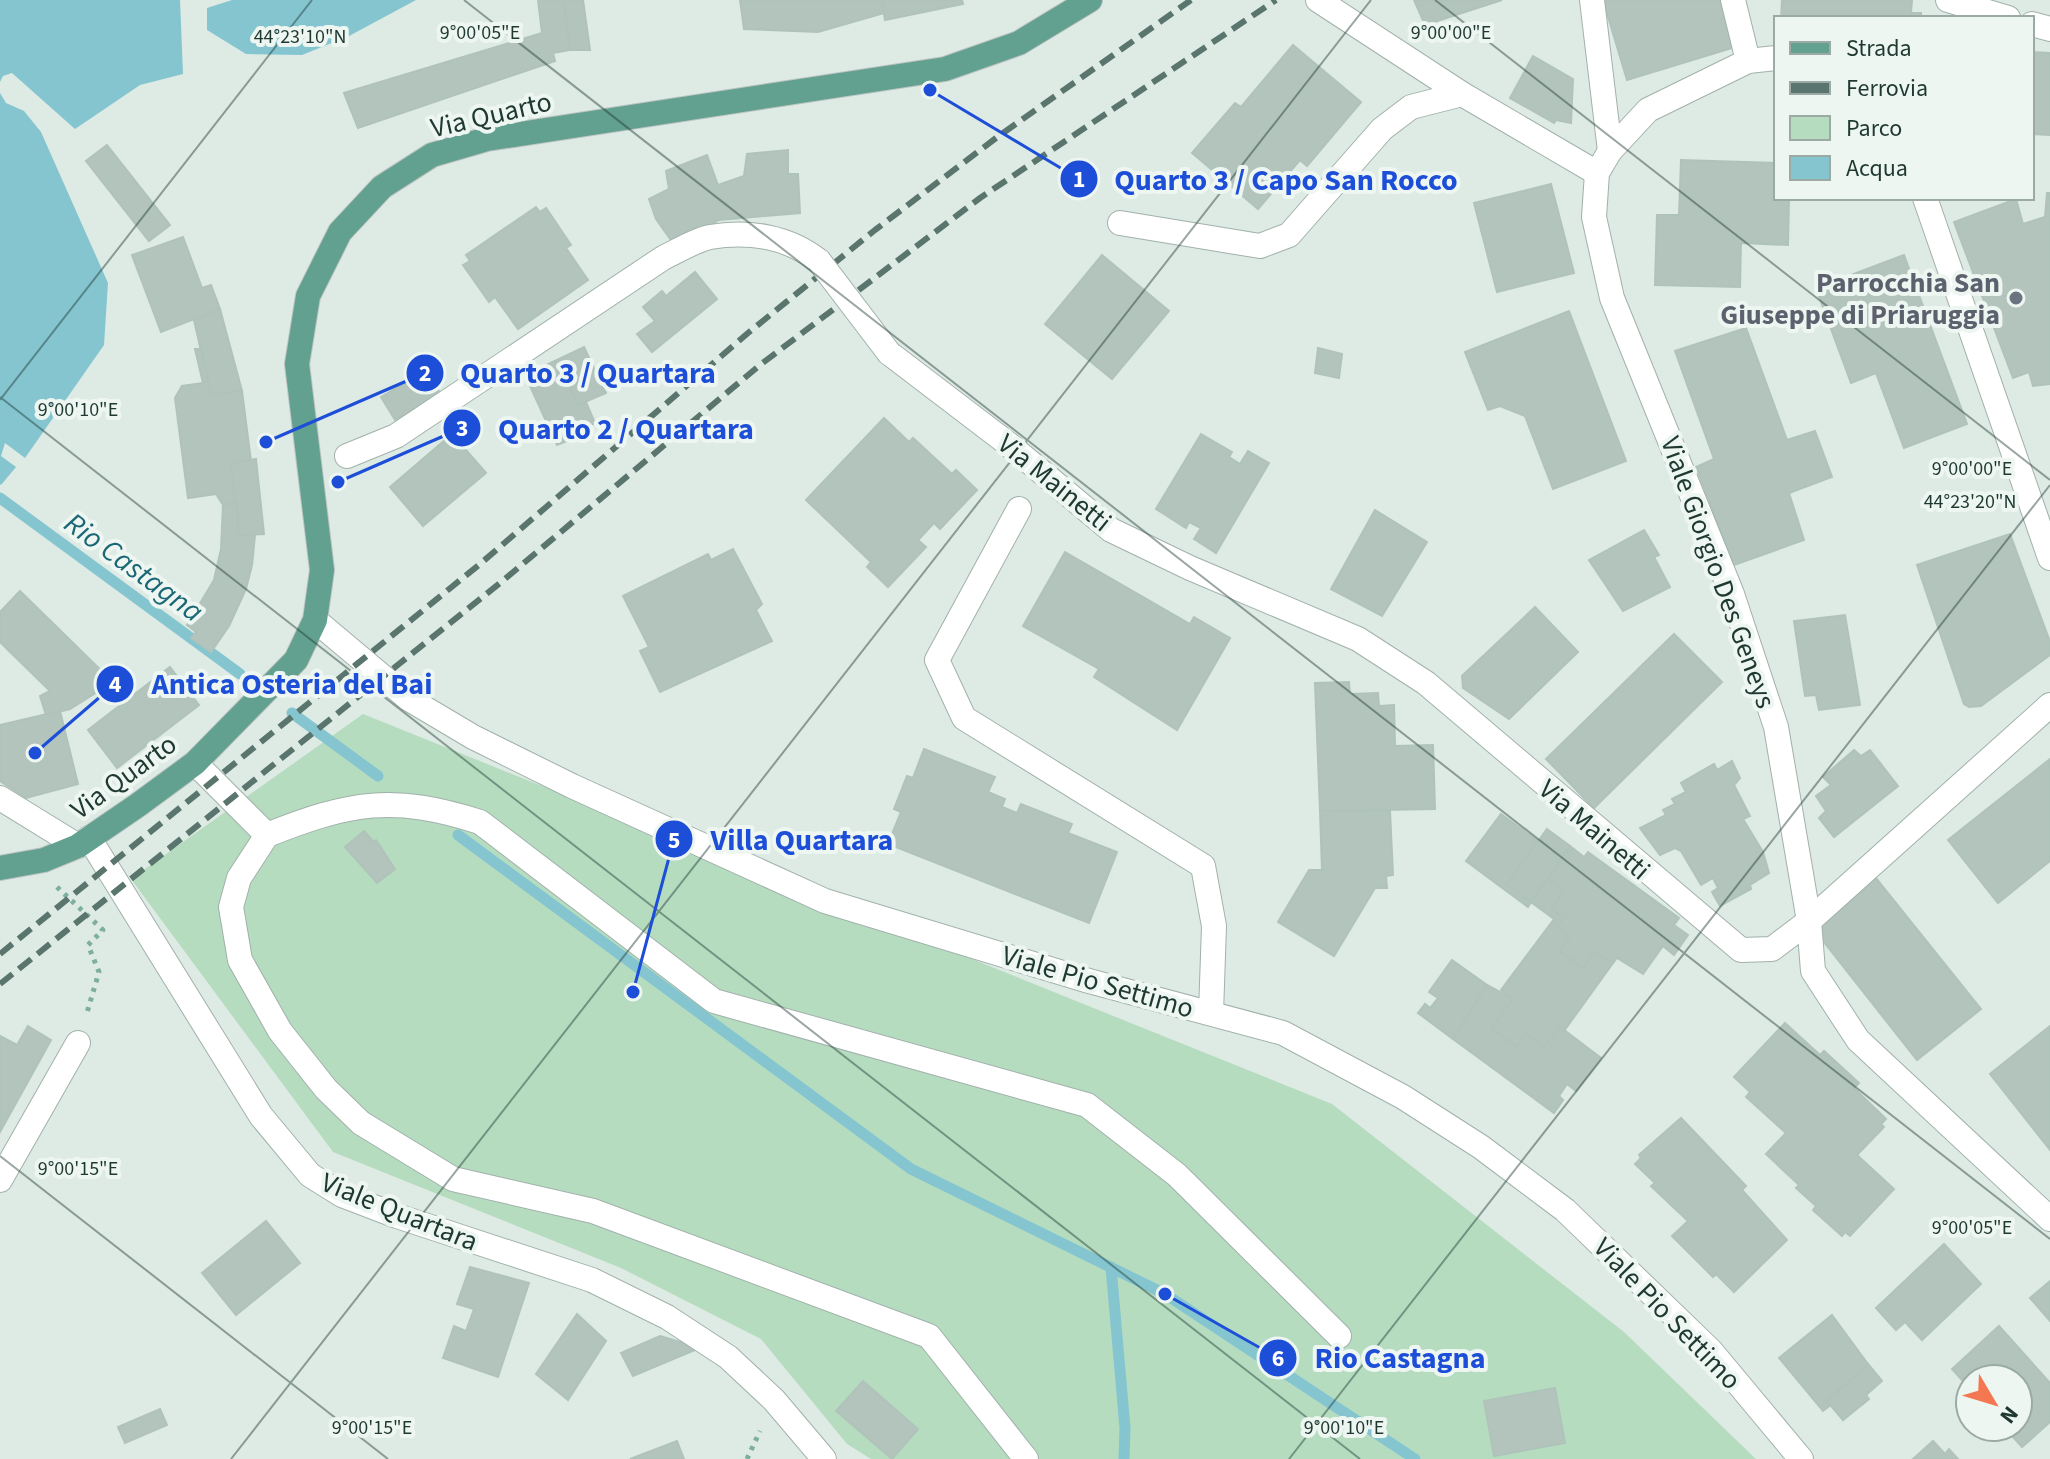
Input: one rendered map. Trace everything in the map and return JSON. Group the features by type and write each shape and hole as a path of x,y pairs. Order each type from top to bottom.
{"main road":[{"name":"Via Quarto","path":"0,868 44,860 76,846 195,763 296,660 315,620 322,570 297,364 308,296 340,232 382,187 432,155 487,139 945,69 1019,43 1090,0"}],"street":[{"path":"1318,0 1462,94 1597,173"},
{"path":"1592,0 1610,151"},
{"path":"1733,0 1748,61"},
{"path":"1948,0 2001,16"},
{"name":"Viale Giorgio Des Geneys","path":"1774,58 1748,61 1648,110 1610,151 1597,173 1594,217 1612,298 1732,594 1776,727 1809,921 1813,971 1858,1040 2050,1219"},
{"path":"1120,223 1260,246 1289,235 1391,121 1411,107 1462,94"},
{"path":"1926,200 2050,558"},
{"name":"Via Mainetti","path":"347,456 396,436 663,258 709,237 758,236 797,244 819,261 889,353 1111,530 1190,568 1358,639 1426,683 1741,950 1772,949 1809,921 2050,705"},
{"path":"1019,509 937,660 964,718 1203,866 1214,926 1211,1013"},
{"name":"Viale Pio Settimo","path":"315,620 409,699 473,737 572,786 825,901 1089,981 1283,1033 1403,1097 1481,1147 1565,1210 1711,1351 1801,1459"},
{"path":"195,763 267,835"},
{"path":"0,798 76,846"},
{"path":"1026,1459 929,1336 593,1211 453,1179 361,1123 326,1089 280,1031 240,960 231,907 239,878 267,835 325,812 382,804 440,810 480,822 714,1001 1087,1105 1177,1175 1339,1336"},
{"name":"Viale Quartara","path":"76,846 261,1116 310,1175 342,1195 592,1280 667,1317 728,1357 774,1400 824,1459"},
{"path":"0,1180 78,1043"}],"path":[{"path":"76,846 48,879 103,930 88,945 99,972 78,1043"}],"green space":[{"path":"363,714 1332,1104 1624,1332 1756,1459 871,1459 847,1444 761,1339 621,1268 333,1152 131,879"}],"water":[{"path":"0,0 180,0 183,74 140,85 75,129 12,73 3,76 0,82"},
{"path":"232,0 416,0 349,36 302,55 246,54 207,30 207,8"},
{"path":"0,93 6,103 24,111 41,132 108,283 104,345 25,458 5,443 1,456 16,467 1,485 0,484"}],"building":[{"path":"538,0 564,0 570,50 553,53 555,61 358,128 344,93 542,33"},
{"path":"564,0 583,0 590,50 570,50"},
{"path":"740,0 882,0 884,13 818,32 744,29"},
{"path":"882,0 962,0 963,4 885,20"},
{"path":"1414,0 1502,0 1425,25"},
{"path":"1603,0 1721,0 1735,47 1627,80"},
{"path":"1782,0 1912,0 1911,13 1921,13 1921,16 1781,16"},
{"path":"1293,45 1361,102 1307,166 1300,160 1258,209 1192,153 1235,103 1241,107"},
{"path":"2034,52 2050,53 2050,135 2034,134"},
{"path":"1533,56 1573,79 1571,123 1556,120 1554,123 1510,98"},
{"path":"107,145 170,225 149,241 86,161"},
{"path":"788,150 788,174 798,174 800,213 719,220 675,246 656,219 649,199 669,189 666,171 707,155 718,185 744,176 747,154"},
{"path":"1681,160 1774,163 1774,200 1789,200 1788,245 1741,243 1740,287 1655,285 1657,215 1679,215"},
{"path":"1551,184 1574,273 1497,292 1474,203"},
{"name":"Parrocchia San Giuseppe di Priaruggia","path":"2047,193 2050,193 2050,384 2033,386 2029,372 2013,378 1954,222 2013,200 2016,200 2023,224 2045,217"},
{"path":"536,207 540,212 546,208 571,245 566,248 588,280 518,329 495,297 489,302 463,265 470,261 466,255"},
{"path":"183,237 202,288 211,285 220,309 161,332 132,255"},
{"path":"1102,255 1169,311 1112,379 1045,324"},
{"path":"1904,255 1967,424 1904,448 1876,373 1851,383 1816,288"},
{"path":"695,272 717,299 652,352 637,334 655,321 643,307 662,291 666,296"},
{"path":"220,309 242,391 211,395 194,320"},
{"path":"1569,311 1626,461 1553,489 1525,416 1500,406 1488,410 1465,352"},
{"path":"1746,328 1787,440 1815,431 1832,477 1789,493 1804,540 1734,565 1696,467 1714,459 1675,351"},
{"path":"584,347 596,373 569,386 578,405 586,402 595,423 565,437 567,441 557,445 525,375"},
{"path":"1318,348 1342,354 1339,378 1315,373"},
{"path":"195,349 201,349 211,395 242,391 251,461 231,463 237,503 223,505 216,494 188,498 175,398 182,386 203,383"},
{"path":"426,370 440,393 395,420 381,397"},
{"path":"596,373 606,393 578,405 569,386"},
{"path":"884,418 909,442 913,438 952,474 956,470 977,490 940,529 934,523 918,540 926,547 888,587 867,567 871,562 806,500"},
{"path":"452,434 486,473 423,526 390,487"},
{"path":"1201,434 1232,452 1229,457 1240,464 1248,451 1269,463 1216,553 1194,539 1201,528 1189,522 1186,528 1156,509"},
{"path":"256,459 264,534 238,535 231,463"},
{"path":"237,503 238,535 255,535 252,565 246,589 229,626 211,652 191,638 196,632 187,625 214,580 221,549 223,505"},
{"path":"1375,510 1427,542 1382,616 1331,589"},
{"path":"1644,530 1659,555 1654,557 1670,587 1623,611 1589,560"},
{"path":"2010,534 2050,642 2050,655 1981,706 1969,707 1964,704 1917,565"},
{"path":"733,549 762,604 756,610 772,641 660,692 640,651 649,647 623,596 708,554 711,560"},
{"path":"1065,552 1190,624 1194,617 1230,638 1177,730 1094,677 1099,669 1023,626"},
{"path":"20,591 113,682 70,709 46,715 40,696 50,691 0,642 0,612"},
{"path":"1535,607 1578,652 1509,719 1463,688 1462,676"},
{"path":"1845,615 1860,705 1819,710 1816,695 1805,696 1794,621"},
{"path":"1674,634 1722,682 1594,808 1546,759"},
{"path":"170,667 199,705 117,768 88,730"},
{"path":"1349,682 1350,694 1378,693 1379,706 1394,705 1395,746 1433,745 1435,809 1320,811 1315,683"},
{"path":"60,711 78,784 26,798 0,781 0,725"},
{"path":"924,749 995,777 988,792 1005,799 1002,807 1017,813 1021,804 1072,824 1068,833 1117,852 1089,923 888,844 901,812 894,809 907,776 913,778"},
{"path":"1854,750 1861,756 1870,750 1898,786 1834,837 1819,818 1826,811 1816,796 1831,785 1823,777"},
{"path":"2050,759 2050,861 1998,903 1948,840"},
{"path":"1732,761 1740,778 1734,785 1750,816 1743,819 1763,852 1769,873 1750,885 1751,889 1720,906 1712,892 1718,888 1713,878 1701,885 1681,851 1675,848 1660,855 1640,828 1666,815 1663,810 1675,804 1672,799 1686,792 1681,783 1714,764 1717,770"},
{"path":"1320,811 1390,811 1393,875 1386,876 1387,888 1375,888 1334,956 1278,922 1309,870 1322,870"},
{"path":"1501,814 1538,841 1507,884 1531,902 1528,907 1466,861"},
{"path":"1547,829 1570,846 1531,902 1507,884"},
{"path":"364,831 374,842 376,840 395,869 377,883 345,847"},
{"path":"1570,846 1584,857 1588,852 1679,918 1674,925 1688,935 1674,955 1663,946 1643,974 1617,958 1613,963 1594,952 1583,968 1559,951 1570,936 1557,927 1564,918 1551,909 1564,890 1548,879"},
{"path":"1875,877 1981,1009 1917,1060 1812,927"},
{"path":"1548,879 1564,890 1551,909 1564,918 1557,927 1570,936 1559,951 1583,968 1594,952 1613,963 1564,1031 1560,1027 1544,1047 1526,1034 1517,1047 1491,1028 1513,999 1501,990 1554,919 1531,902"},
{"path":"1452,960 1487,985 1453,1039 1418,1013 1425,1004 1430,1008 1438,998 1429,992"},
{"path":"1487,985 1513,999 1491,1028 1517,1047 1526,1034 1544,1047 1560,1027 1601,1058 1576,1091 1567,1084 1559,1096 1563,1100 1554,1113 1453,1039"},
{"path":"1785,1023 1820,1055 1824,1051 1859,1083 1854,1088 1886,1119 1881,1124 1884,1127 1857,1155 1894,1189 1850,1236 1845,1232 1842,1236 1813,1210 1816,1206 1796,1188 1799,1185 1766,1154 1786,1133 1746,1097 1750,1092 1734,1077"},
{"path":"28,1026 51,1040 0,1132 0,1036 17,1045"},
{"path":"2050,1026 2050,1150 1990,1074"},
{"path":"1681,1118 1746,1186 1742,1190 1787,1240 1734,1292 1716,1274 1713,1277 1672,1236 1688,1221 1651,1186 1655,1183 1635,1164 1641,1158 1639,1155"},
{"path":"266,1221 300,1263 236,1315 202,1273"},
{"path":"1944,1244 1981,1284 1922,1340 1905,1322 1896,1330 1876,1308"},
{"path":"470,1267 529,1283 498,1377 443,1358 454,1326 466,1331 474,1309 457,1304"},
{"path":"2050,1281 2050,1321 2030,1298"},
{"path":"577,1314 606,1341 568,1400 536,1374"},
{"path":"1832,1315 1868,1364 1827,1401 1831,1405 1823,1411 1779,1358"},
{"path":"1999,1326 2032,1363 1959,1363"},
{"path":"660,1336 700,1348 633,1376 621,1353"},
{"path":"1868,1364 1882,1381 1866,1395 1869,1399 1843,1420 1827,1401"},
{"path":"2034,1365 2050,1383 2050,1422 2034,1436"},
{"path":"863,1381 918,1429 892,1459 836,1411"},
{"path":"1555,1388 1565,1443 1494,1456 1484,1401"},
{"path":"160,1409 167,1425 125,1443 118,1427"},
{"path":"677,1441 684,1459 630,1459"},
{"path":"1933,1441 1945,1454 1949,1449 1958,1459 1913,1459"}],"waterway":[{"name":"Rio Castagna","path":"0,498 240,674"},
{"name":"Rio Castagna","path":"292,713 378,776"},
{"name":"Rio Castagna","path":"458,835 911,1169 1165,1294 1415,1459"},
{"path":"1111,1267 1125,1428 1124,1459"}],"railway":[{"path":"0,954 480,564 748,333 875,230 996,138 1191,0"},
{"path":"0,984 500,583 760,365 980,198 1276,0"}],"place":[{"name":"Quarto 3 / Capo San Rocco","path":"930,90"},
{"name":"Parrocchia San Giuseppe di Priaruggia","path":"2016,298"},
{"name":"Quarto 3 / Quartara","path":"266,442"},
{"name":"Quarto 2 / Quartara","path":"338,482"},
{"name":"Antica Osteria del Bai","path":"35,753"},
{"name":"Villa Quartara","path":"633,992"},
{"name":"Rio Castagna","path":"1165,1294"}]}
